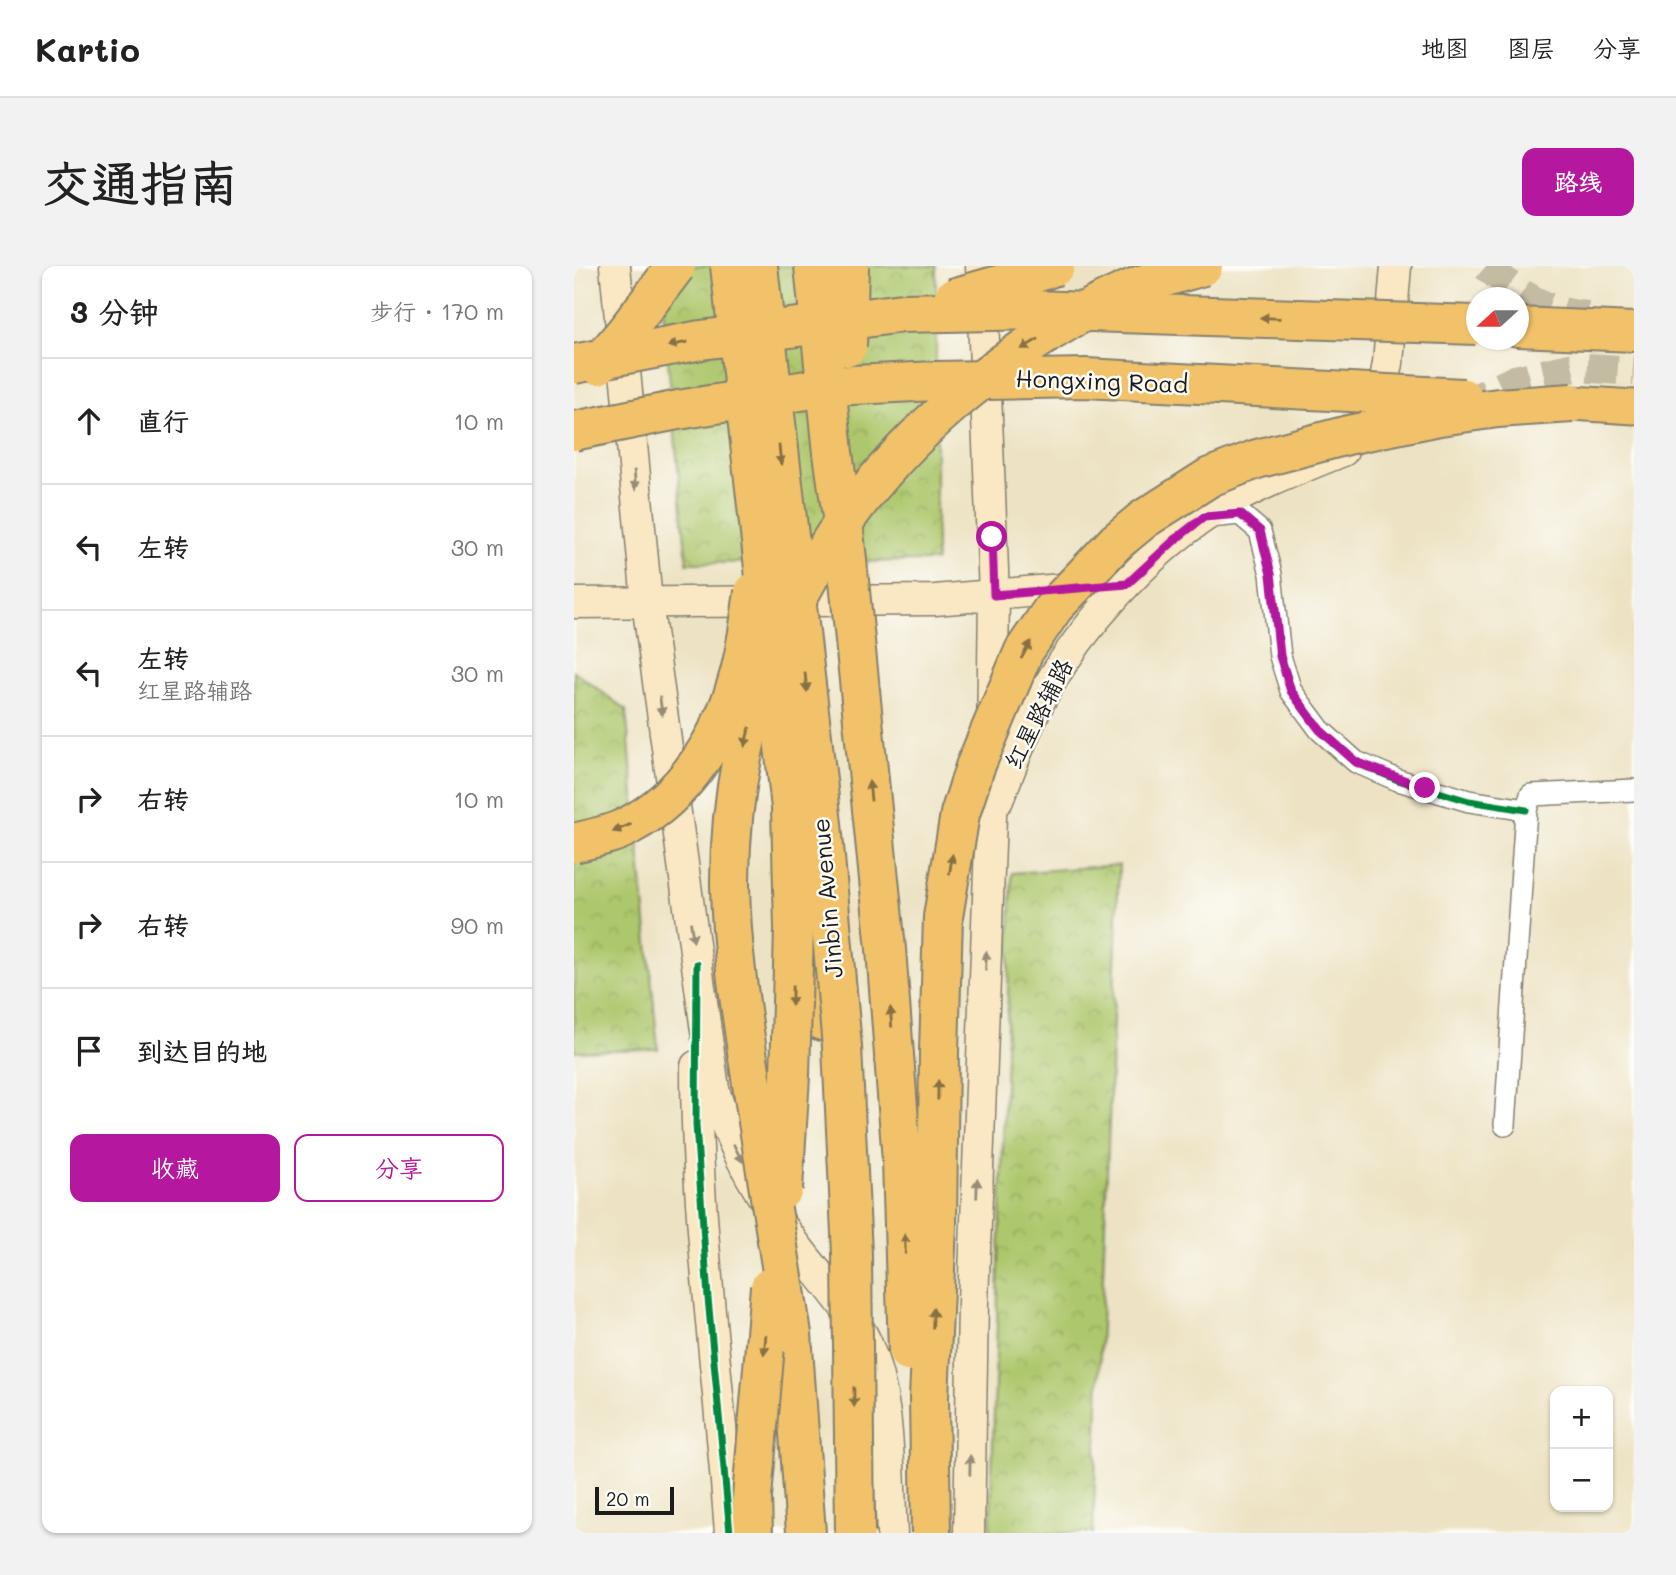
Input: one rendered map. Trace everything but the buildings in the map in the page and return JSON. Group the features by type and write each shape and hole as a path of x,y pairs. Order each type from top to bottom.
{"highway":[{"path":"574,388 628,330 676,266"},
{"path":"730,266 791,808 810,920 852,1254"},
{"name":"Jinbin Avenue","path":"758,266 822,824 842,1047 852,1254 855,1533"},
{"path":"814,266 886,949 902,1161 910,1533"},
{"path":"844,531 849,266"},
{"path":"901,313 1055,266"},
{"path":"806,1533 792,1334 736,988 731,929 730,882 735,791 745,740 759,691 789,614 825,548 853,506 916,435 1001,362 1060,325 1143,285 1203,266"},
{"path":"574,364 701,340 901,313 1032,310 1466,325"},
{"path":"1529,327 1634,332"},
{"name":"Hongxing Road","path":"574,431 678,410 832,386 936,381 1085,378 1572,403"},
{"path":"574,459 605,448 705,428 936,401 1158,383"},
{"path":"931,1533 929,1398 937,1226 943,917 960,814 975,767 1024,650 1054,607 1116,542 1144,519 1210,477 1257,459 1348,435 1475,411 1572,403"},
{"path":"574,843 604,836 629,826 656,808 676,791 693,771 719,726 740,672 755,587 755,489"},
{"path":"753,1533 752,1497 767,1314 787,1150 794,929 791,808"}],"main road":[{"path":"615,266 647,602 714,1089 727,1131 748,1173 783,1229 865,1340 878,1373 885,1409 892,1533"},
{"path":"969,1533 973,1303 991,817 994,595 981,266"},
{"name":"红星路辅路","path":"991,817 1046,688 1079,638 1127,584 1204,517 1246,492 1375,439 1388,362 1396,266"},
{"name":"Hongxing Road","path":"1572,403 1634,407"},
{"path":"935,600 950,593 976,571 992,537"},
{"path":"574,603 935,600 1127,584"},
{"path":"697,964 696,1125 708,1298 730,1533"}],"street":[{"path":"1204,517 1240,514 1260,531 1271,574 1280,656 1291,691 1320,730 1356,762 1398,780 1469,801 1526,810"},
{"path":"1505,1125 1526,810 1531,795 1634,790"}],"green space":[{"path":"659,266 936,266 936,561 687,563"},
{"path":"574,671 626,710 658,1049 574,1051"},
{"path":"1119,865 1093,1533 990,1533 1012,873"}],"tunnel":[{"path":"1486,266 1509,285 1545,306 1588,316"},
{"path":"1460,406 1515,380 1575,367 1634,371"}],"cycle path":[{"path":"1204,517 1240,514 1260,531 1271,574 1280,656 1291,691 1320,730 1356,762 1398,780 1469,801 1526,810"},
{"path":"697,964 696,1125 708,1298 730,1533"}],"route":[{"path":"992,537 994,595 1127,584 1204,517 1240,514 1260,531 1271,574 1280,656 1291,691 1320,730 1356,762 1425,788"}]}
